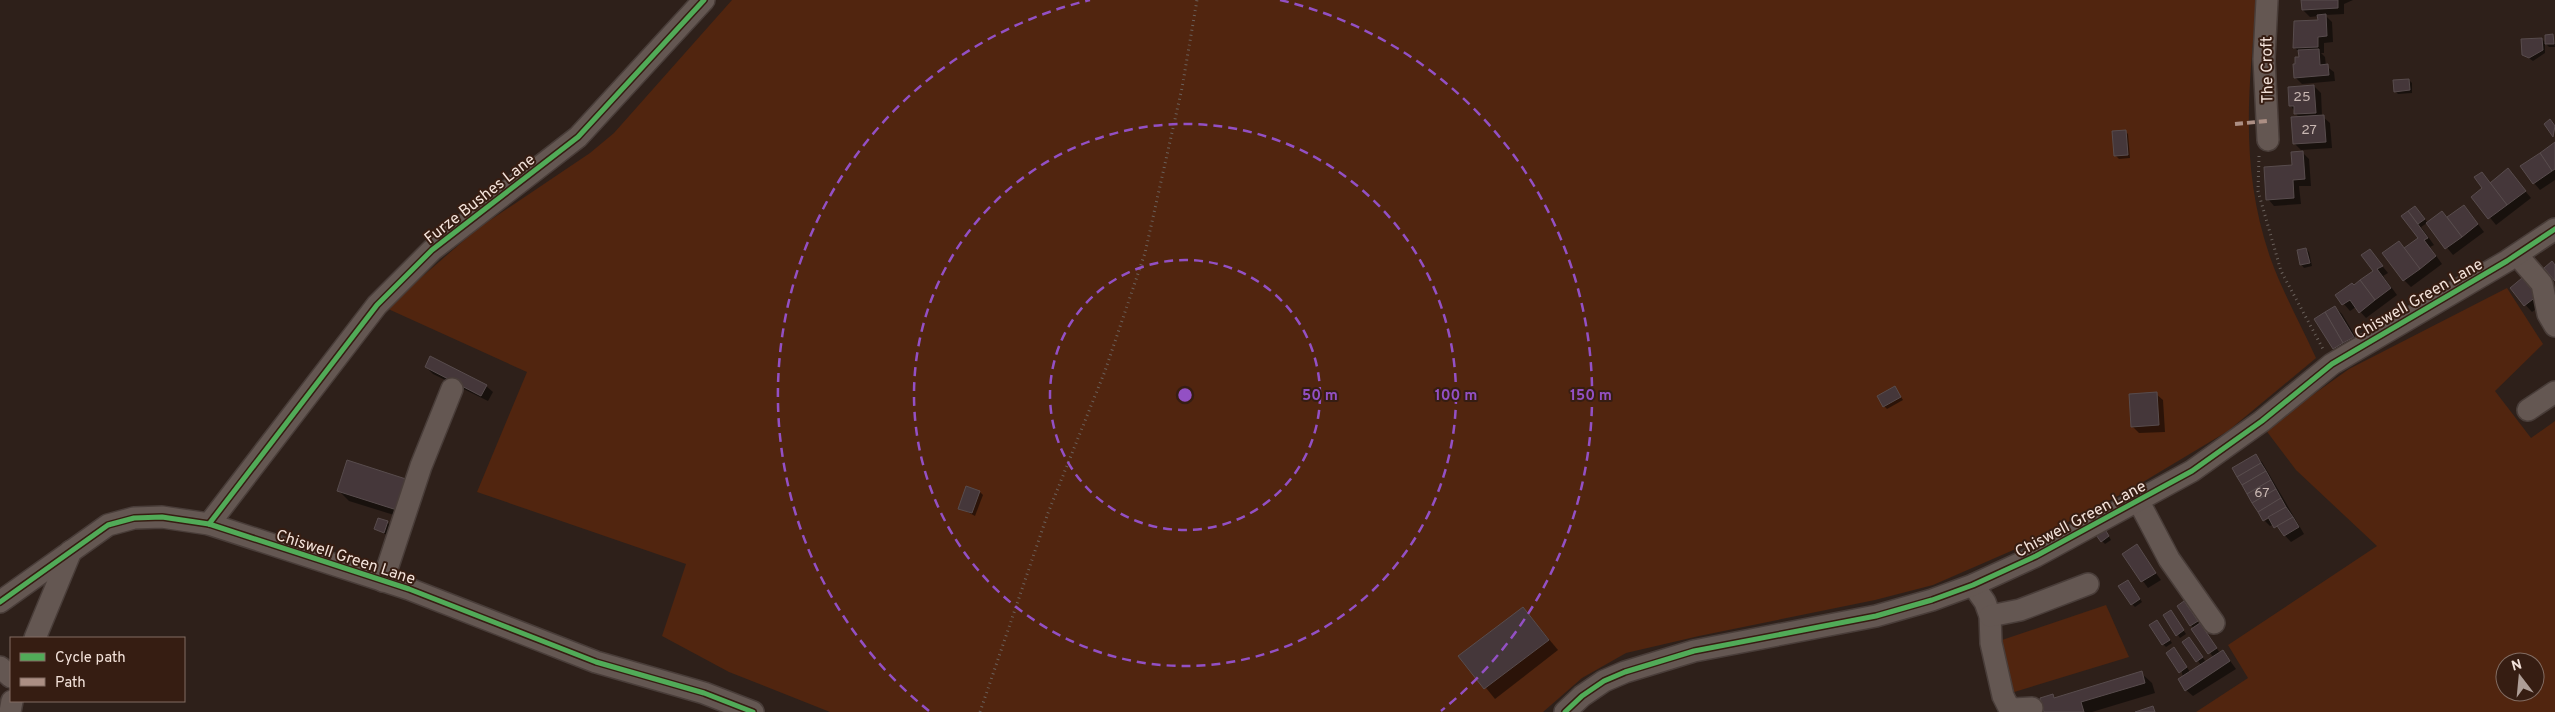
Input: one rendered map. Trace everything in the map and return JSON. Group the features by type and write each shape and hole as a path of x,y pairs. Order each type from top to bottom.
{"street":[{"name":"Furze Bushes Lane","path":"210,524 377,305 432,250 578,137 704,0"},
{"name":"The Croft","path":"2267,0 2264,59 2268,140"},
{"name":"Chiswell Green Lane","path":"1565,712 1582,696 1604,681 1654,662 1694,651 1876,616 1932,600 1973,585 2036,556 2139,502 2192,471 2262,421 2332,364 2517,255 2555,229"},
{"path":"2517,255 2542,284 2548,314 2555,326"},
{"path":"383,581 421,466 452,389"},
{"path":"2528,410 2555,392"},
{"path":"2139,502 2168,559 2214,623"},
{"name":"Chiswell Green Lane","path":"0,602 108,525 134,518 162,517 210,524 383,581 596,662 704,693 753,712"},
{"path":"35,637 72,550"},
{"path":"1990,616 2020,610 2088,584"},
{"path":"1973,585 1985,602 1990,616 1991,643 2003,696 2008,706 2014,709 2032,708"},
{"path":"0,667 10,676"}],"path":[{"path":"980,712 1048,513 1105,371 1145,253 1182,88 1196,0"},
{"path":"2268,140 2259,149 2258,191 2278,262 2281,271 2332,364"}],"shaded area":[{"path":"732,0 2257,0 2249,98 2250,161 2254,193 2260,224 2270,257 2316,358 2228,431 2133,488 2018,548 1933,585 1875,600 1626,653 1582,678 1543,712 830,712 729,672 662,636 686,564 477,492 527,372 386,308 477,229 590,153 614,133"},
{"path":"2507,288 2543,344 2495,391 2531,438 2555,421 2555,712 2196,712 2248,678 2228,645 2377,546 2296,470 2265,429 2349,369"},
{"path":"2106,605 2129,657 2011,693 1996,642"}],"building":[{"path":"2301,0 2338,0 2338,8 2302,10"},
{"path":"2326,14 2327,36 2318,37 2318,47 2293,48 2294,21 2318,20 2317,15"},
{"path":"2553,34 2554,44 2545,44 2545,35"},
{"path":"2542,38 2543,50 2529,58 2522,55 2521,39"},
{"path":"2319,49 2320,65 2328,64 2329,75 2294,78 2293,64 2295,64 2295,57 2299,57 2298,50"},
{"path":"2409,79 2410,90 2394,92 2393,80"},
{"path":"2314,85 2316,113 2294,114 2294,106 2289,106 2288,87"},
{"path":"2324,115 2326,142 2293,144 2291,117"},
{"path":"2550,119 2555,126 2553,137 2544,124"},
{"path":"2126,130 2128,155 2114,156 2112,131"},
{"path":"2555,142 2555,169 2552,171 2540,153"},
{"path":"2303,151 2305,179 2293,180 2294,198 2266,200 2264,167 2292,165 2291,152"},
{"path":"2540,153 2552,171 2533,184 2520,166"},
{"path":"2508,168 2526,191 2507,205 2490,183"},
{"path":"2482,172 2507,205 2488,219 2471,197 2482,188 2474,177"},
{"path":"2464,205 2478,224 2462,237 2447,217"},
{"path":"2415,206 2425,219 2418,224 2408,211"},
{"path":"2408,211 2428,238 2424,240 2436,256 2420,269 2404,248 2418,238 2401,216"},
{"path":"2442,211 2462,237 2445,249 2426,223"},
{"path":"2399,241 2420,269 2403,281 2382,253"},
{"path":"2306,248 2310,263 2300,265 2297,250"},
{"path":"2370,249 2383,266 2377,269 2391,288 2375,300 2360,280 2373,271 2361,255"},
{"path":"2552,261 2555,265 2555,281 2544,268"},
{"path":"2522,278 2537,296 2524,306 2510,288"},
{"path":"2360,280 2375,300 2359,313 2350,300 2342,305 2335,295 2352,283 2354,285"},
{"path":"2335,306 2354,337 2343,343 2325,312"},
{"path":"2325,312 2343,343 2333,349 2314,319"},
{"path":"430,356 487,385 481,396 425,367"},
{"path":"1895,386 1901,397 1883,407 1877,396"},
{"path":"2157,392 2159,425 2131,427 2129,394"},
{"path":"2256,454 2261,463 2237,477 2232,468"},
{"path":"347,460 409,480 400,511 337,491"},
{"path":"2261,463 2266,471 2242,485 2237,477"},
{"path":"2266,471 2271,480 2247,494 2242,485"},
{"path":"2271,480 2276,489 2252,503 2247,494"},
{"path":"966,486 980,491 972,513 958,509"},
{"path":"2276,489 2281,498 2258,512 2252,503"},
{"path":"2281,498 2286,507 2263,521 2258,512"},
{"path":"2286,507 2293,517 2274,528 2268,517"},
{"path":"2293,517 2299,527 2284,536 2277,526"},
{"path":"378,518 388,521 384,533 374,529"},
{"path":"2103,526 2109,536 2101,542 2094,532"},
{"path":"2137,544 2156,573 2141,582 2122,554"},
{"path":"2128,580 2140,599 2131,605 2118,586"},
{"path":"2184,601 2198,621 2190,626 2177,606"},
{"path":"1523,607 1549,640 1484,689 1458,656"},
{"path":"2171,610 2184,630 2176,636 2163,615"},
{"path":"2157,620 2170,640 2162,645 2149,625"},
{"path":"2200,623 2217,648 2208,654 2191,629"},
{"path":"2189,637 2203,657 2196,662 2182,642"},
{"path":"2174,647 2187,667 2179,673 2166,653"},
{"path":"2223,650 2230,661 2185,691 2178,679"},
{"path":"2142,671 2145,683 2081,702 2084,712 2044,712 2040,698 2053,694 2054,698"},
{"path":"2153,706 2155,712 2135,712"}],"marked path":[{"path":"2235,124 2267,121"}],"cycle path":[{"path":"209,524 377,305 432,250 578,137 704,0"},
{"path":"1565,712 1582,696 1604,681 1625,672 1694,651 1876,616 1932,600 1973,585 2036,556 2192,471 2262,421 2332,364 2507,261 2555,229"},
{"path":"0,602 108,525 134,518 162,517 209,524 409,589 596,662 704,693 753,712"}]}
